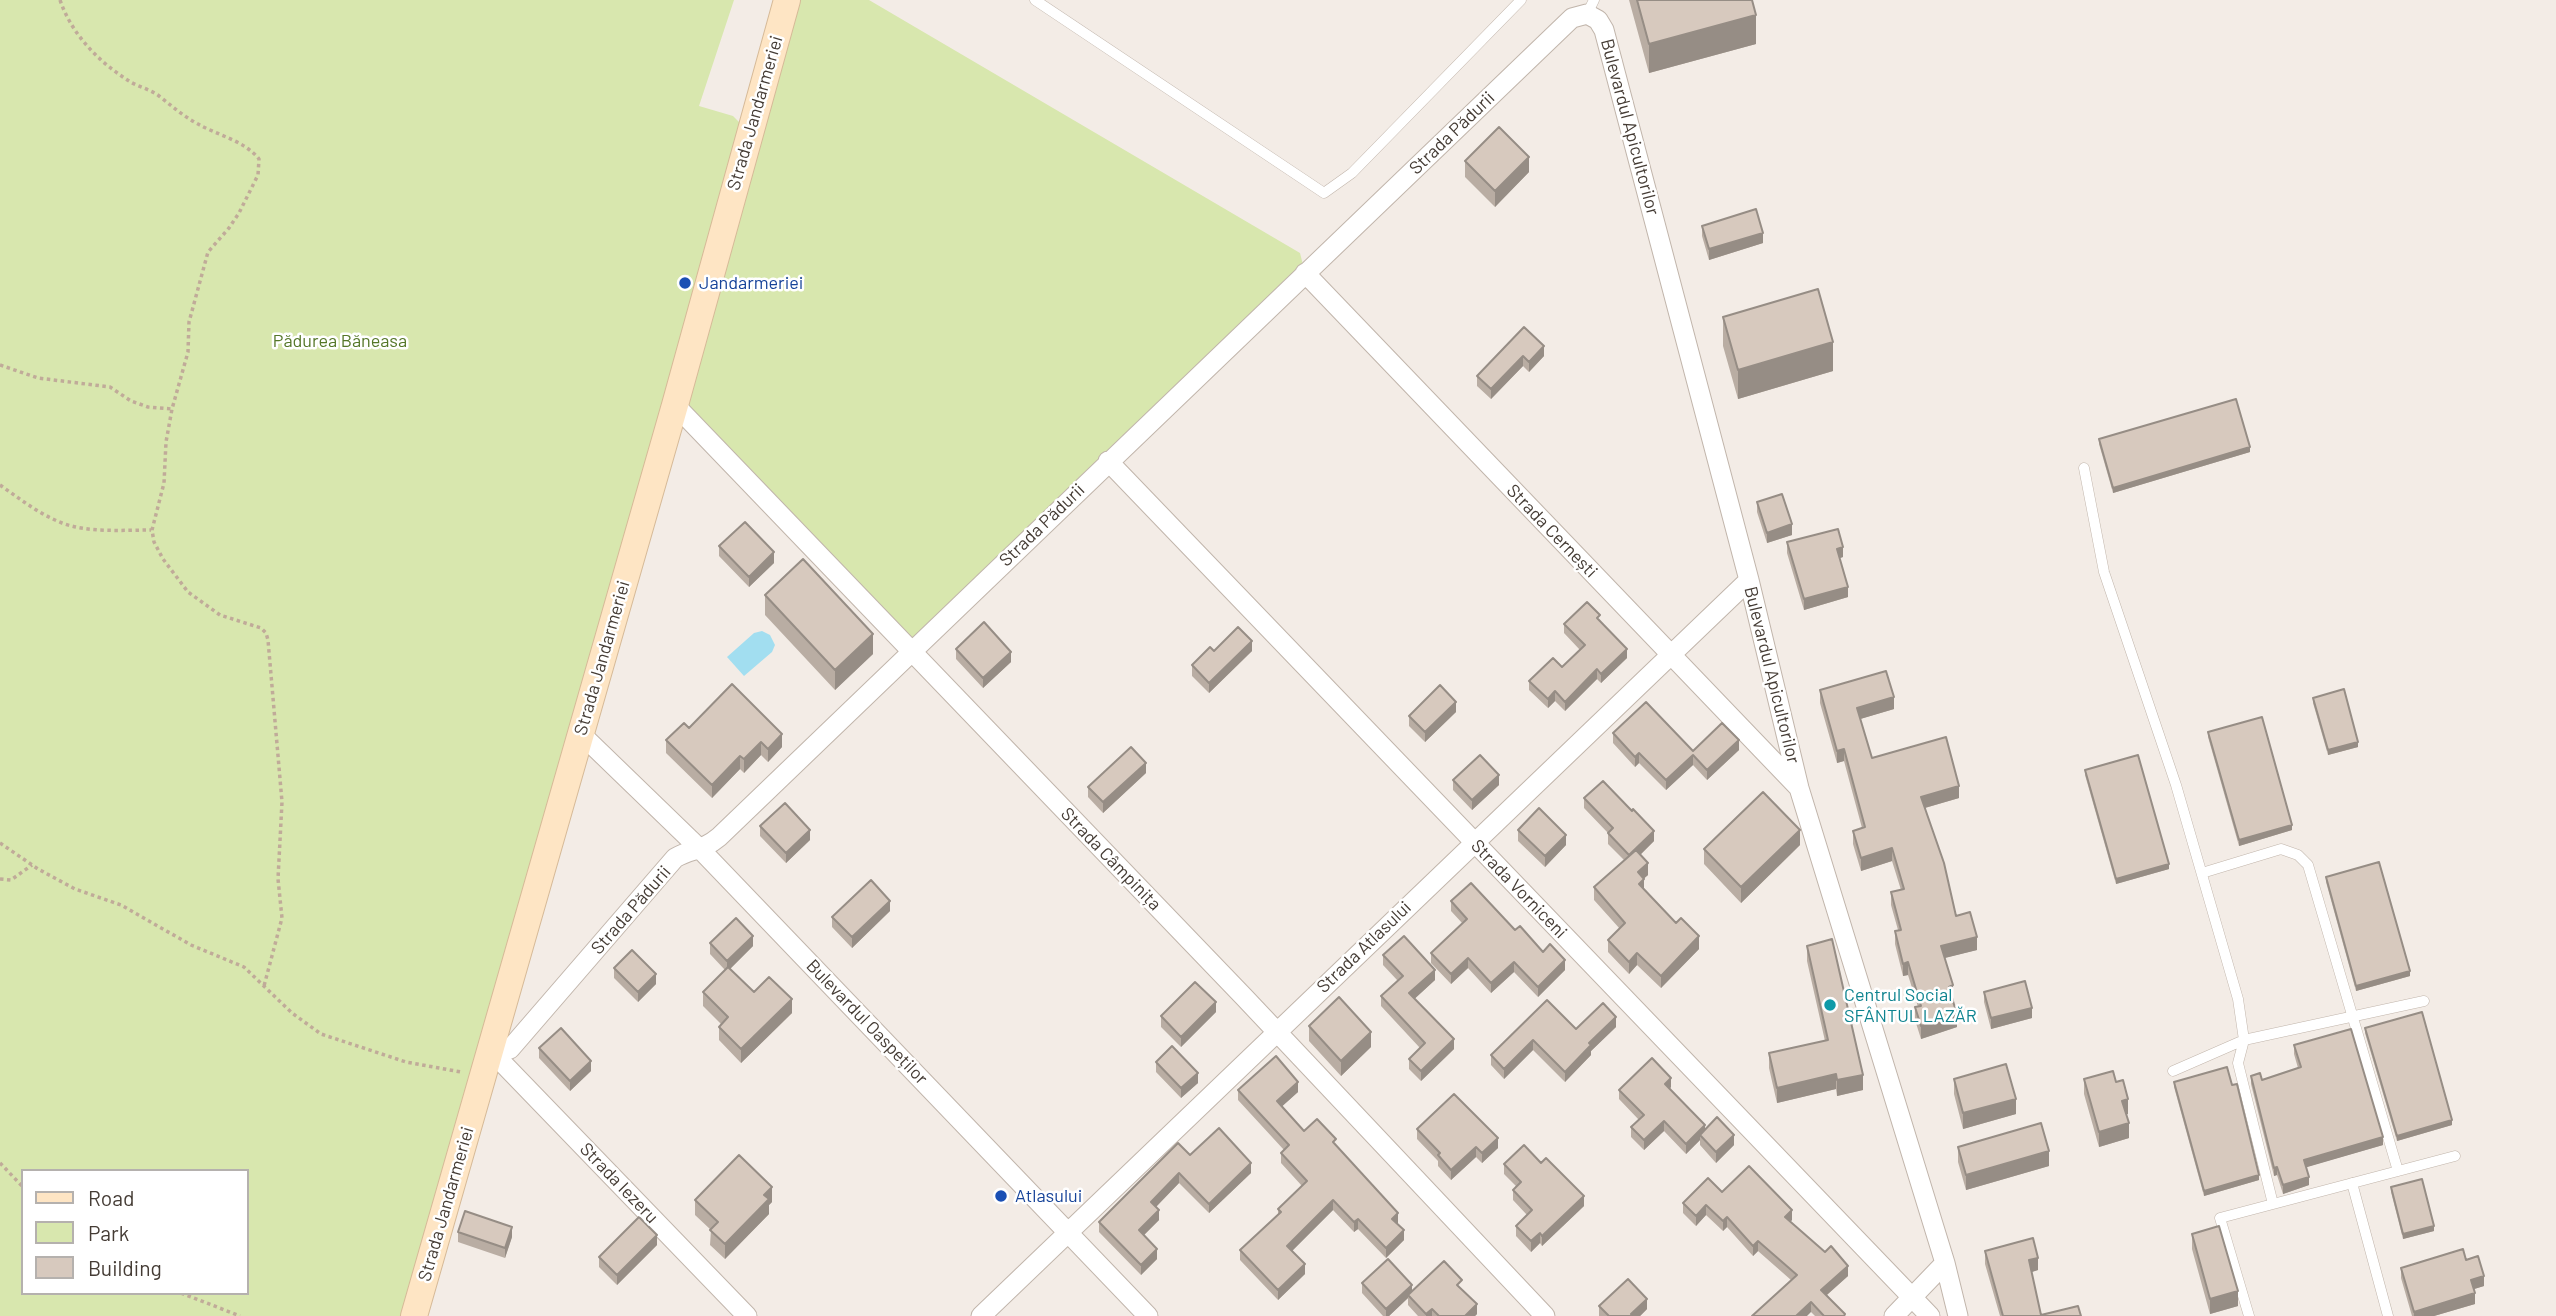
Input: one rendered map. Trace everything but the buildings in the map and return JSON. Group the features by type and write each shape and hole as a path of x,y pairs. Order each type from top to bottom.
{"street":[{"name":"Strada Jandarmeriei","path":"414,1316 675,405 787,0"},
{"name":"Strada Pădurii","path":"490,1050 498,1053 510,1049 675,858 689,851 701,850 719,836 1572,18 1590,7 1604,30"},
{"name":"Bulevardul Apicultorilor","path":"1604,30 1749,580 1800,788 1945,1263 1958,1316"},
{"name":"Strada Cernești","path":"1306,273 1800,788"},
{"name":"Strada Câmpinița","path":"675,405 1276,1031 1545,1316"},
{"name":"Strada Vorniceni","path":"1108,461 1930,1316"},
{"name":"Strada Atlasului","path":"981,1316 1749,580"},
{"name":"Bulevardul Oaspeților","path":"580,733 701,850 1148,1316"},
{"name":"Strada Iezeru","path":"490,1050 747,1316"},
{"path":"1894,1316 1945,1263"}],"lane":[{"path":"1035,0 1324,193 1352,173 1521,0"},
{"path":"2084,468 2104,572 2176,785 2238,999 2245,1040 2238,1063 2273,1204"},
{"path":"2202,873 2281,849 2298,855 2308,865 2398,1171"},
{"path":"2172,1071 2245,1040 2424,1001"},
{"path":"2249,1316 2220,1218 2455,1156"},
{"path":"2352,1183 2388,1316"}],"path":[{"path":"61,0 64,12 78,34 105,64 132,83 157,94 172,108 198,124 249,149 259,159 258,174 239,213 208,252 189,321 188,352 172,409 166,442 164,483 152,530 154,542 163,559 188,592 220,615 261,628 268,640 282,802 278,879 282,918 264,986"},
{"path":"0,365 38,378 110,387 131,401 148,407 172,409"},
{"path":"0,485 34,509 64,524 110,531 152,530"},
{"path":"0,843 75,889 121,905 191,945 244,967 292,1013 321,1034 406,1062 483,1076"},
{"path":"0,879 12,880 33,865"},
{"path":"0,1163 21,1185"},
{"path":"186,1295 240,1316"}],"green space":[{"name":"Pădurea Băneasa","path":"0,0 734,0 699,106 733,116 749,132 787,0 869,0 1300,253 1305,273 911,651 676,406 414,1316 0,1316"}],"water":[{"path":"762,631 770,635 775,645 772,652 744,676 727,657 754,633"}],"place":[{"name":"Jandarmeriei","path":"685,283"},
{"name":"Centrul Social SFÂNTUL LAZĂR","path":"1830,1005"},
{"name":"Atlasului","path":"1001,1196"}]}
